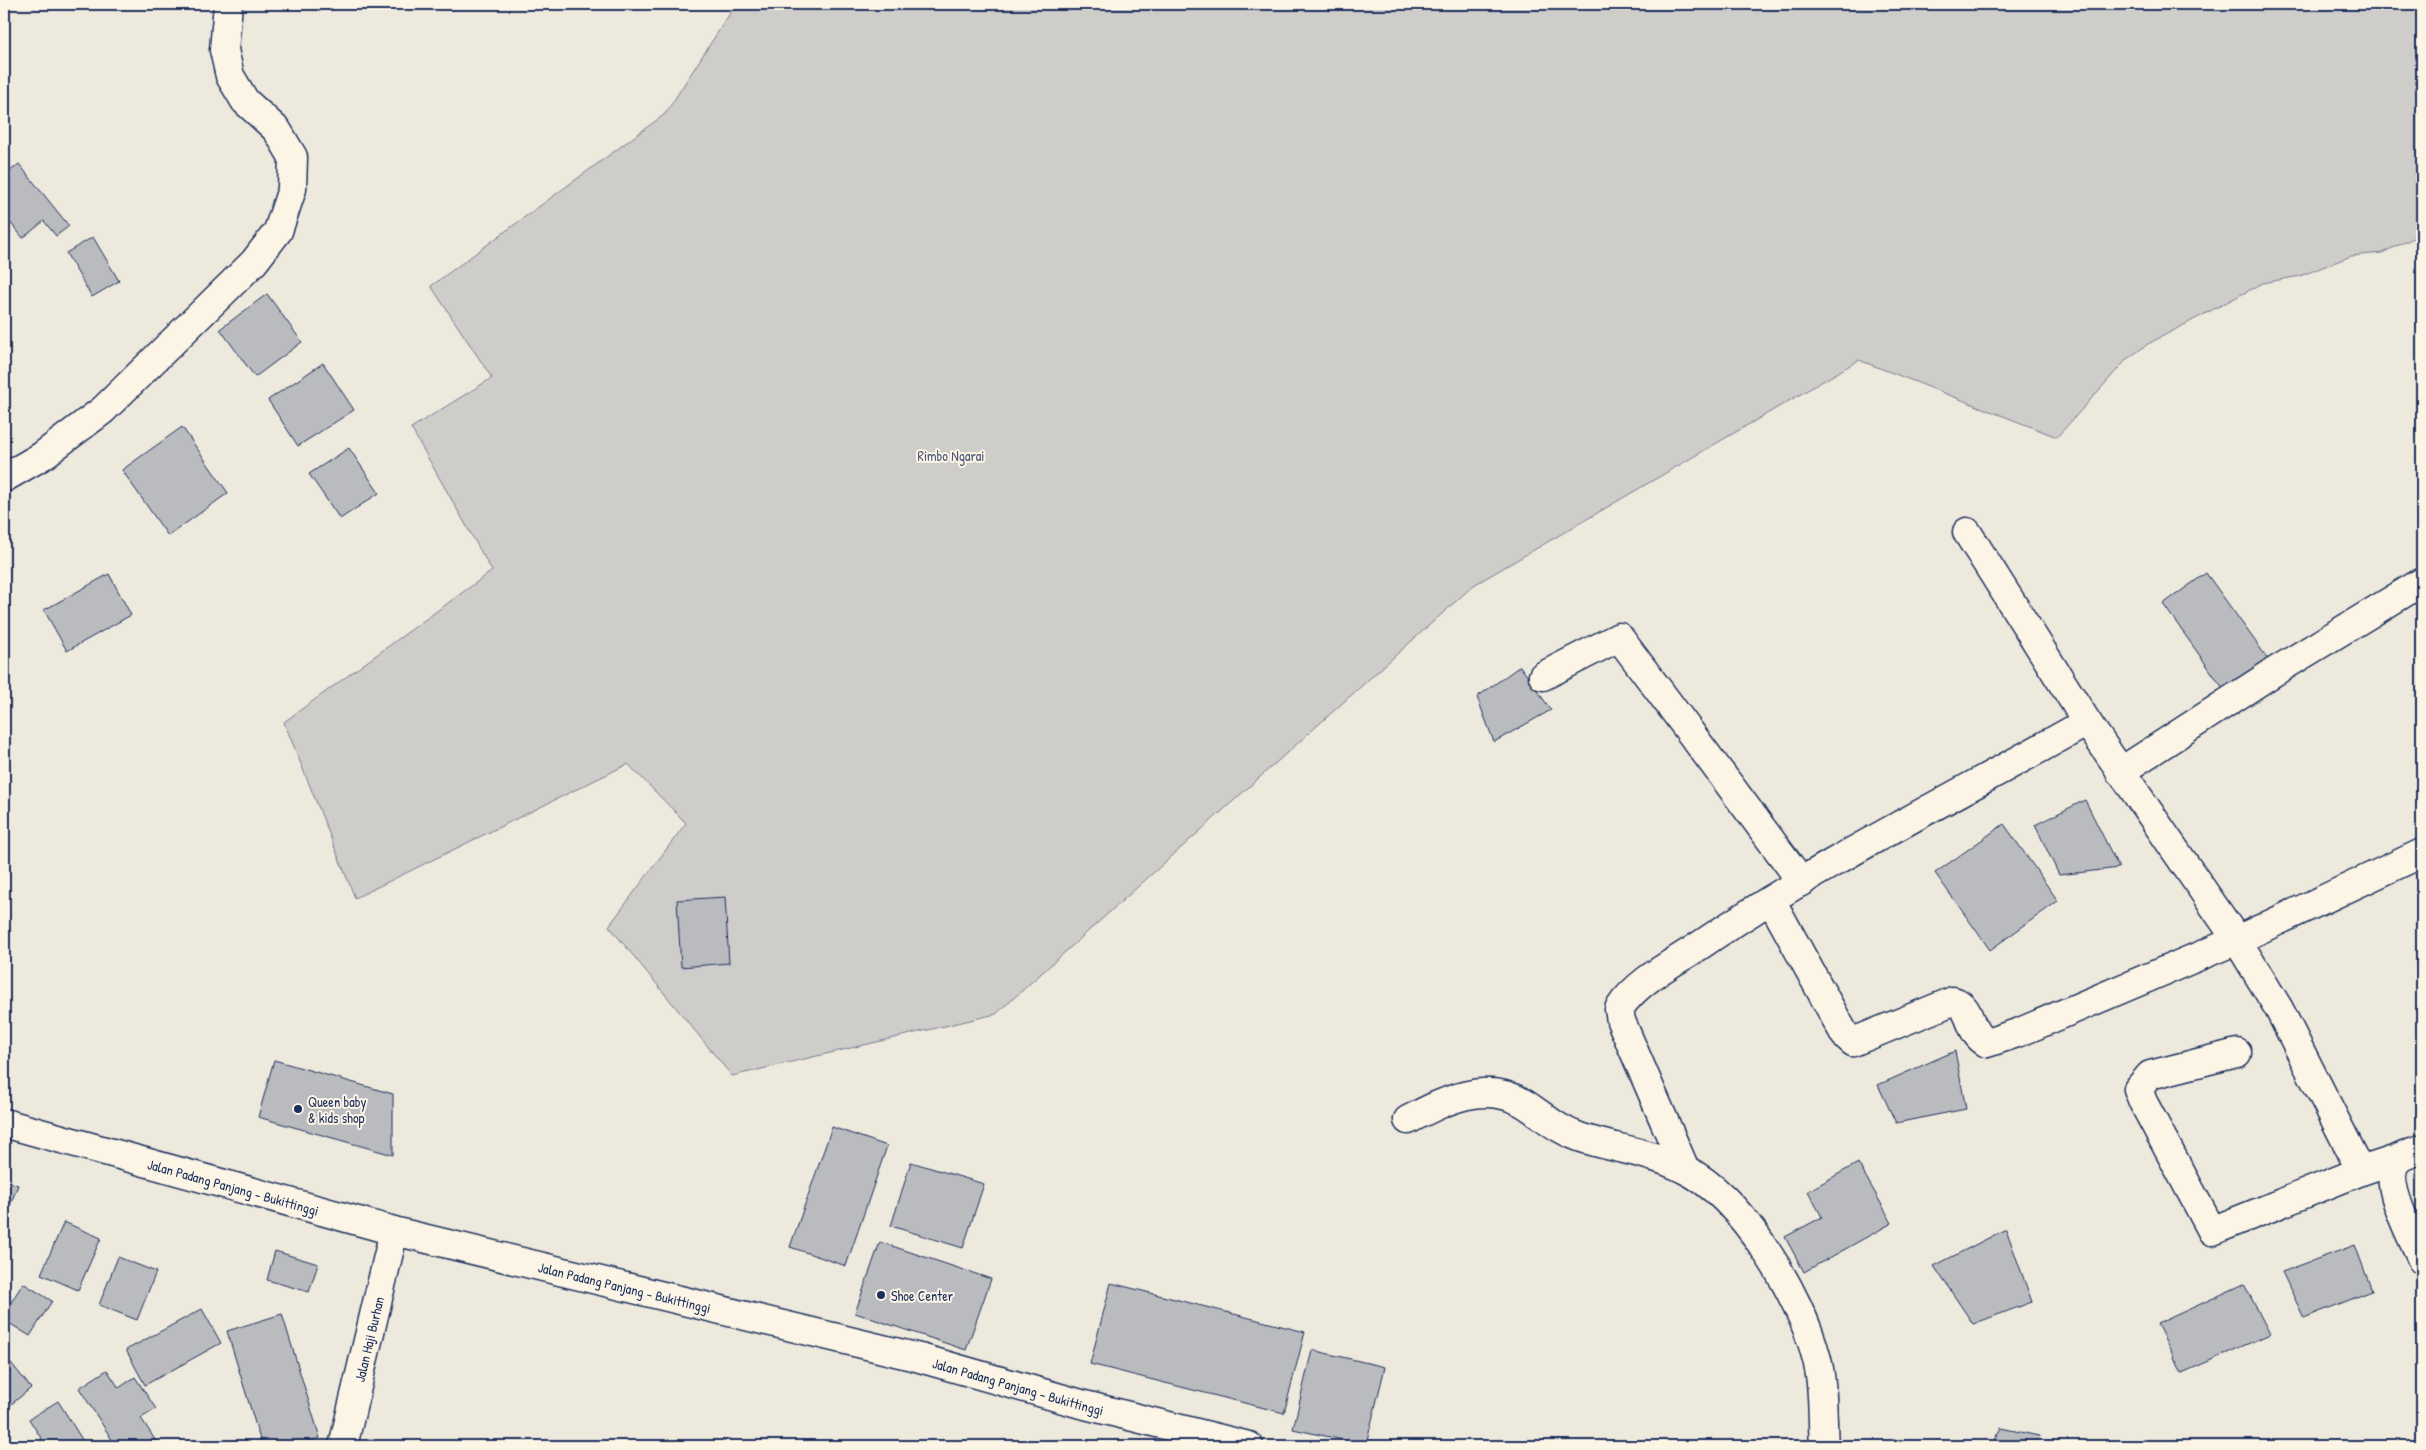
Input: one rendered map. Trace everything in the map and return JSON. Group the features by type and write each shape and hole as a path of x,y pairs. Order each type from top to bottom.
{"main road":[{"path":"4,478 42,456 103,410 254,262 278,231 292,189 293,157 277,130 245,101 230,76 224,50 228,4"},
{"path":"1967,532 2120,772 2237,940 2278,1009 2361,1171"},
{"path":"2120,772 2274,672 2422,582"},
{"path":"1543,676 1623,642 1802,882"},
{"path":"1685,1169 1620,1021 1619,1009 1631,993 1722,930 1771,900 2087,722"},
{"path":"1771,900 1845,1035 1853,1042 1953,1001 1964,1007 1975,1034 1987,1042 1996,1042 2237,940 2422,853"},
{"path":"2236,1053 2150,1075 2138,1089 2143,1102 2212,1231 2361,1171 2411,1154"},
{"path":"1408,1120 1446,1101 1465,1094 1505,1093 1525,1104 1541,1118 1579,1137 1647,1154 1685,1169 1712,1187 1741,1218 1784,1281 1803,1316 1817,1358 1824,1446"},
{"name":"Jalan Padang Panjang - Bukittinggi","path":"4,1123 394,1231 920,1358 1081,1404 1249,1446"},
{"path":"2411,1154 2392,1171 2392,1188 2422,1260"},
{"name":"Jalan Haji Burhan","path":"343,1446 394,1231"}],"green space":[{"name":"Rimbo Ngarai","path":"736,4 2422,4 2422,234 2382,253 2351,256 2300,276 2263,283 2148,344 2127,359 2057,437 1859,360 1474,585 996,1014 732,1076 609,926 686,823 628,764 355,898 284,722 492,571 411,428 492,378 431,286 665,114"}],"building":[{"path":"19,164 69,226 56,236 44,221 23,238 4,215 4,176"},
{"path":"93,237 119,281 92,297 66,253"},
{"path":"267,294 302,342 255,377 220,329"},
{"path":"323,363 354,410 298,446 268,400"},
{"path":"182,427 228,493 168,536 122,470"},
{"path":"349,448 379,493 340,519 309,474"},
{"path":"2206,573 2268,659 2225,691 2163,604"},
{"path":"109,574 131,615 67,651 44,610"},
{"path":"1520,666 1551,710 1494,742 1477,697"},
{"path":"2085,800 2119,868 2059,875 2035,825"},
{"path":"2004,824 2058,901 1990,950 1935,873"},
{"path":"725,897 729,963 681,967 677,900"},
{"path":"1955,1051 1966,1109 1896,1123 1878,1085"},
{"path":"274,1060 393,1094 393,1155 258,1117"},
{"path":"832,1127 887,1146 846,1266 790,1247"},
{"path":"911,1162 984,1184 963,1248 891,1226"},
{"path":"1858,1163 1892,1223 1804,1272 1785,1237 1822,1217 1808,1191"},
{"path":"4,1180 18,1185 4,1221"},
{"path":"64,1222 101,1238 78,1290 41,1274"},
{"path":"2006,1229 2032,1302 1973,1324 1934,1266"},
{"path":"880,1242 991,1279 966,1350 855,1313"},
{"path":"2355,1245 2372,1291 2304,1318 2282,1272"},
{"path":"275,1251 318,1264 309,1292 267,1280"},
{"path":"118,1257 156,1272 137,1320 99,1305"},
{"path":"23,1283 52,1301 30,1336 4,1320 4,1314"},
{"path":"1111,1283 1305,1332 1284,1413 1090,1364"},
{"path":"2244,1284 2270,1334 2182,1373 2157,1324"},
{"path":"202,1309 221,1343 145,1385 126,1350"},
{"path":"282,1314 320,1438 292,1446 262,1446 227,1331"},
{"path":"1312,1350 1385,1367 1366,1445 1293,1429"},
{"path":"4,1354 31,1388 4,1410"},
{"path":"107,1370 119,1388 135,1377 156,1409 141,1418 159,1446 116,1446 79,1388"},
{"path":"58,1401 86,1446 46,1446 29,1419"},
{"path":"2001,1428 2039,1436 2037,1446 1990,1446"}],"place":[{"name":"Queen baby & kids shop","path":"298,1109"},
{"name":"Shoe Center","path":"881,1295"}]}
